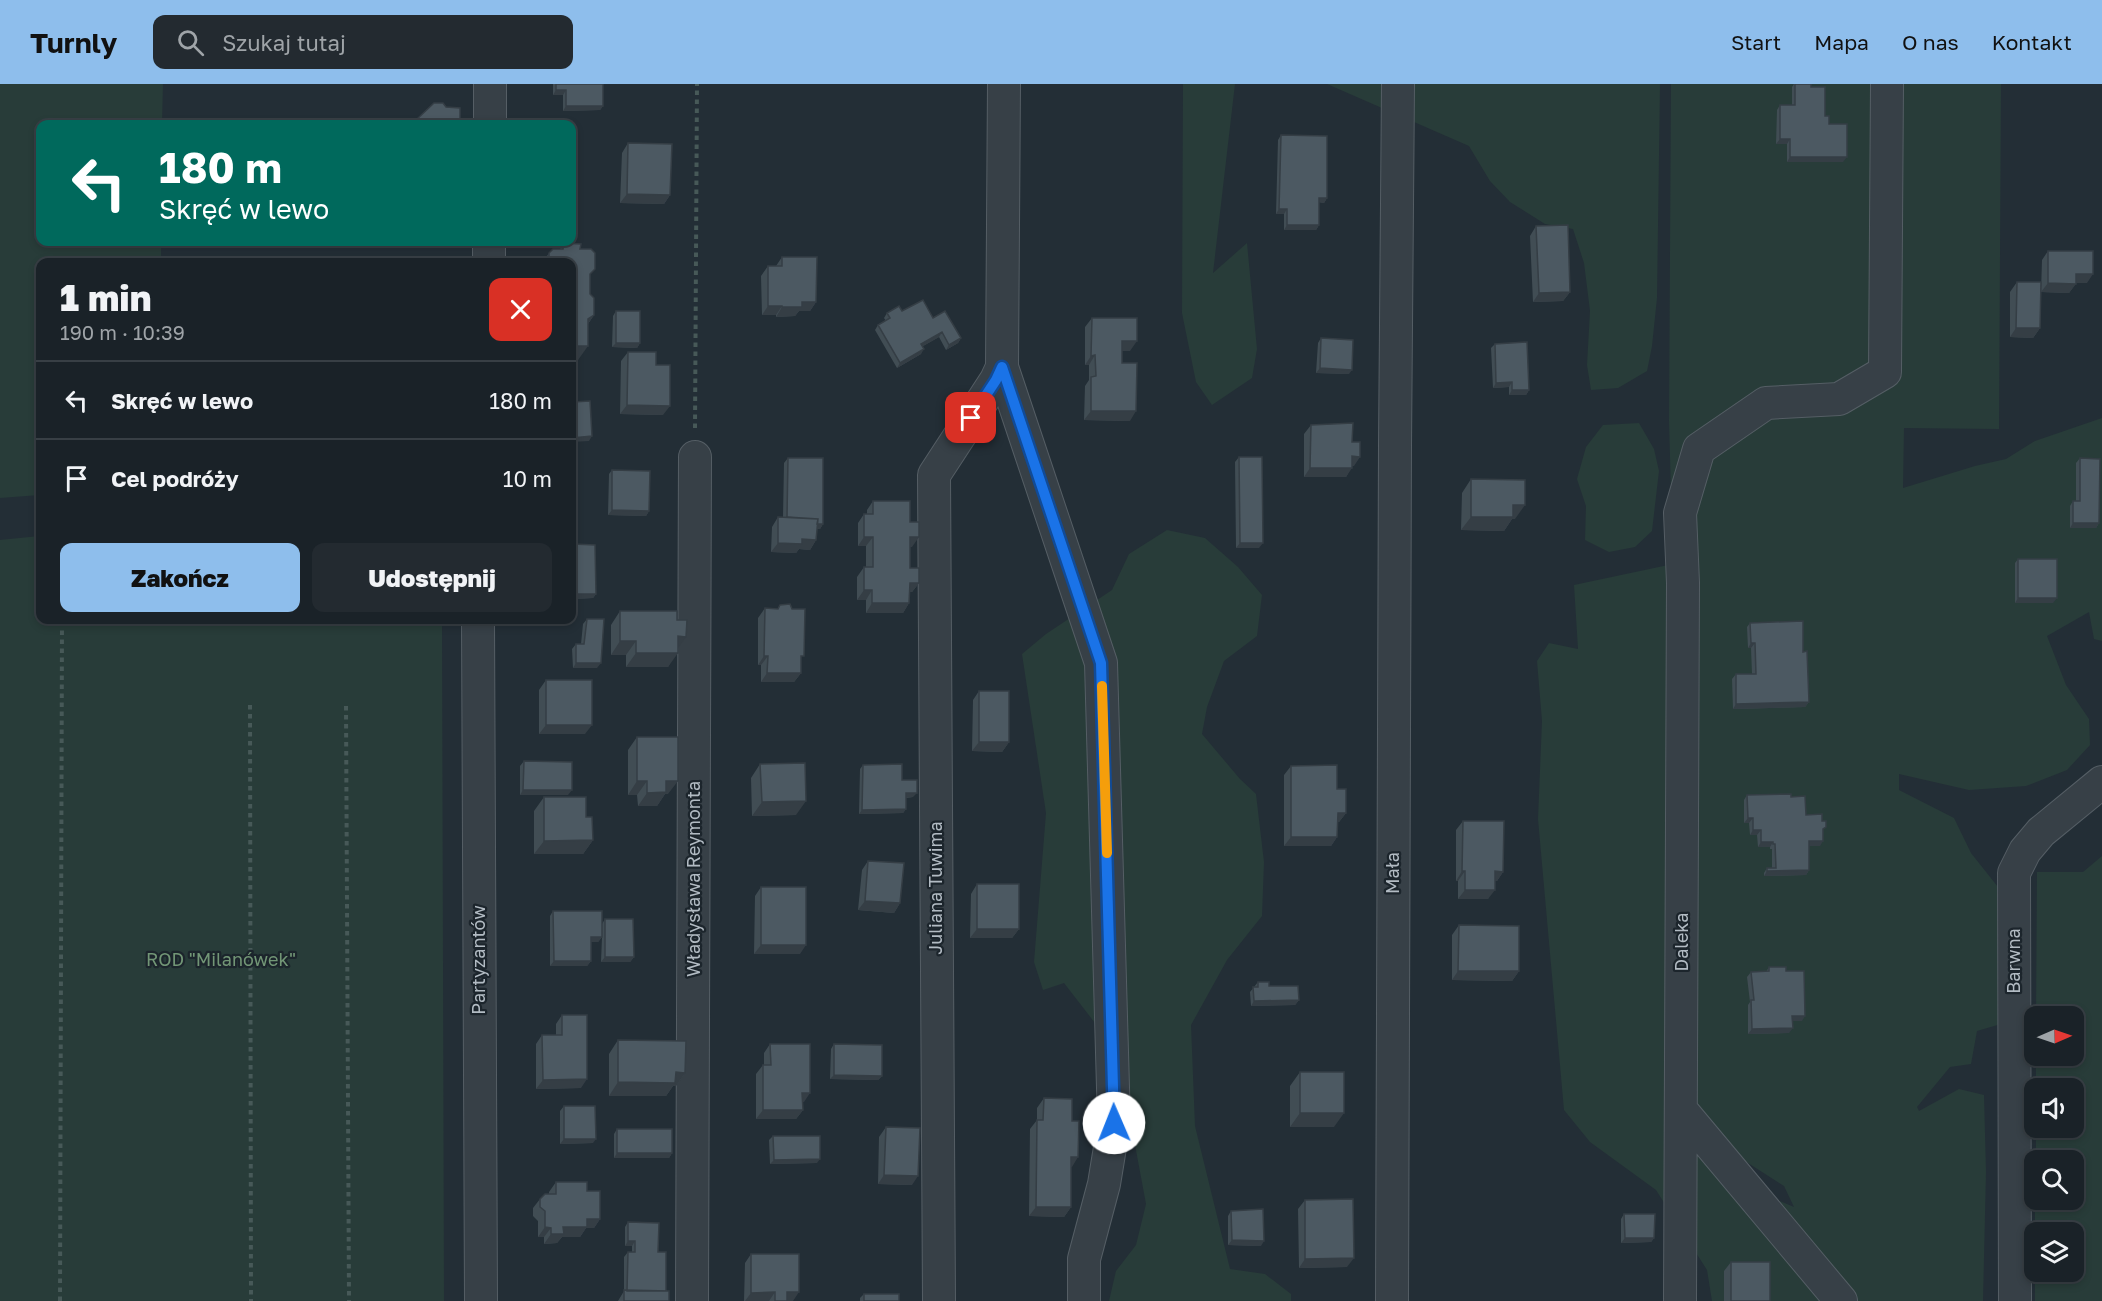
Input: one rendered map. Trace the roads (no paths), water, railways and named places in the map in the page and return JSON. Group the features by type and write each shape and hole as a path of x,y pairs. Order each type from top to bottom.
{"street":[{"path":"490,84 490,120"},
{"path":"1004,84 1002,367 1101,663 1114,1123 1104,1184 1084,1259 1084,1301"},
{"name":"Mała","path":"1392,1301 1398,84"},
{"name":"Daleka","path":"1680,1301 1683,583 1680,513 1699,449 1766,403 1839,399 1886,372 1887,84"},
{"name":"Juliana Tuwima","path":"939,1301 934,475 996,380 1002,367"},
{"name":"Władysława Reymonta","path":"692,1301 695,457"},
{"name":"Partyzantów","path":"478,624 481,1301"},
{"name":"Barwna","path":"2015,1301 2014,873 2025,851 2041,832 2102,782"},
{"path":"1682,1111 1840,1301"}],"park label":[{"name":"ROD \"Milanówek\"","path":"221,960"}]}
